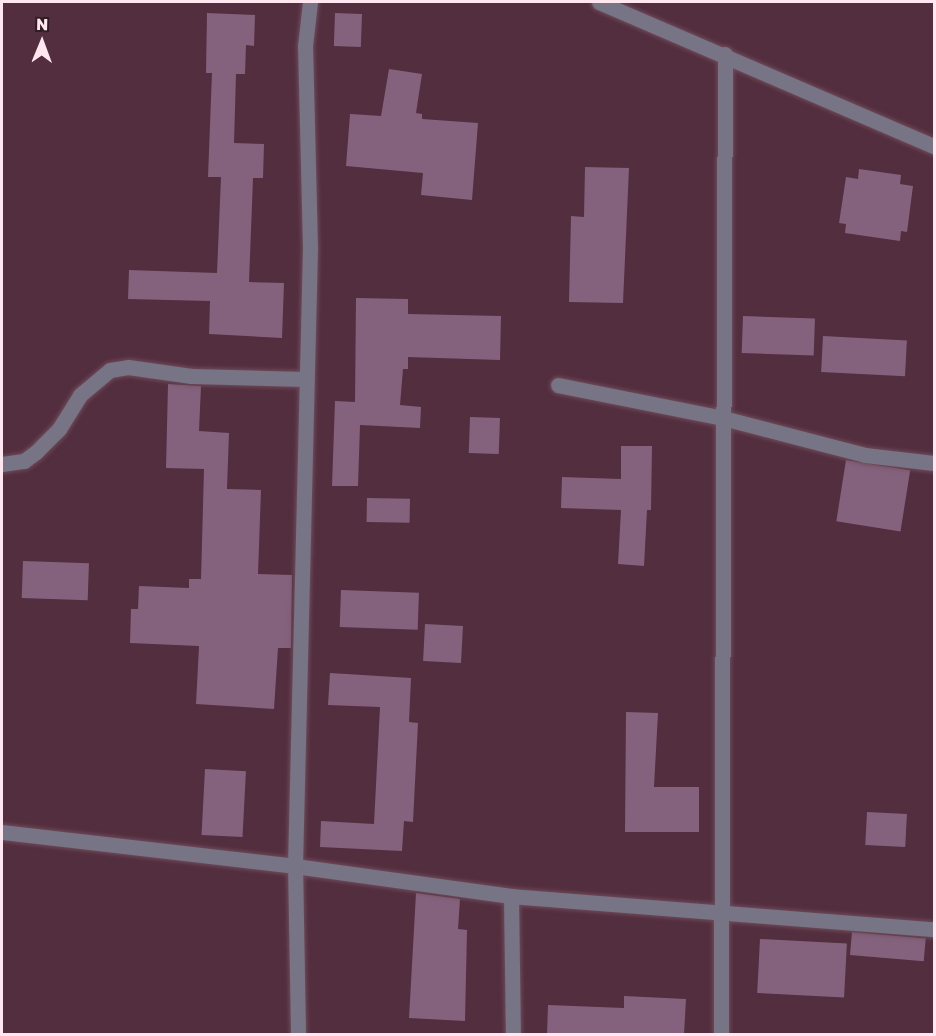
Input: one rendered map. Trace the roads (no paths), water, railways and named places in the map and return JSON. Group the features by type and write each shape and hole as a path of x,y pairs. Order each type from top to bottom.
{"street":[{"path":"298,1035 295,866 310,248 305,46 310,2"},
{"path":"599,2 725,54 934,146"},
{"path":"721,1035 725,54"},
{"path":"2,464 24,460 36,452 59,429 80,395 110,370 128,367 191,376 306,379"},
{"path":"558,385 723,418 865,455 934,463"},
{"path":"2,832 295,866 511,896 934,929"},
{"path":"511,896 513,1035"}]}
